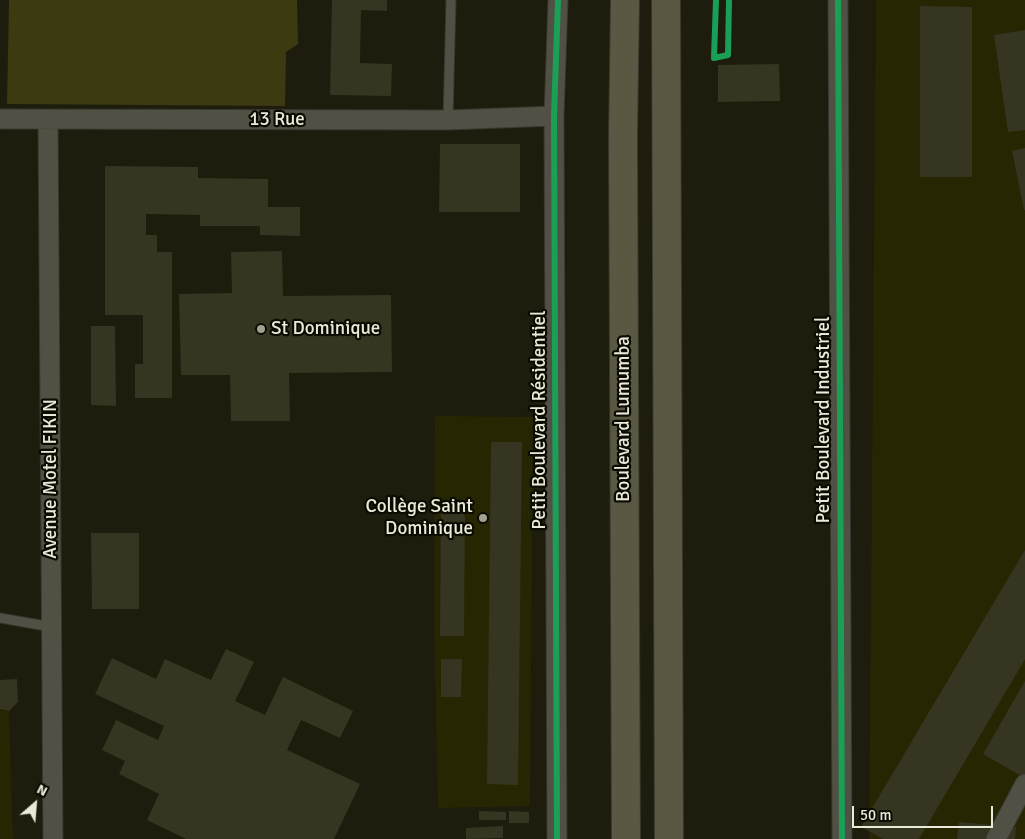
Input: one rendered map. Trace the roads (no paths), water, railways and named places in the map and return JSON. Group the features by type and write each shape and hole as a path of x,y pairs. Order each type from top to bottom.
{"highway":[{"name":"Boulevard Lumumba","path":"625,0 623,137 626,839"},
{"path":"666,0 669,839"}],"street":[{"name":"Petit Boulevard Résidentiel","path":"557,839 554,116 558,0"},
{"name":"Petit Boulevard Industriel","path":"838,0 842,839"},
{"name":"13 Rue","path":"0,119 448,120 554,116"},
{"name":"Avenue Motel FIKIN","path":"48,119 53,839"},
{"path":"996,839 1025,784"}],"lane":[{"path":"448,120 451,0"},
{"path":"0,618 52,627"}],"place":[{"name":"St Dominique","path":"261,329"},
{"name":"Collège Saint Dominique","path":"483,518"}]}
